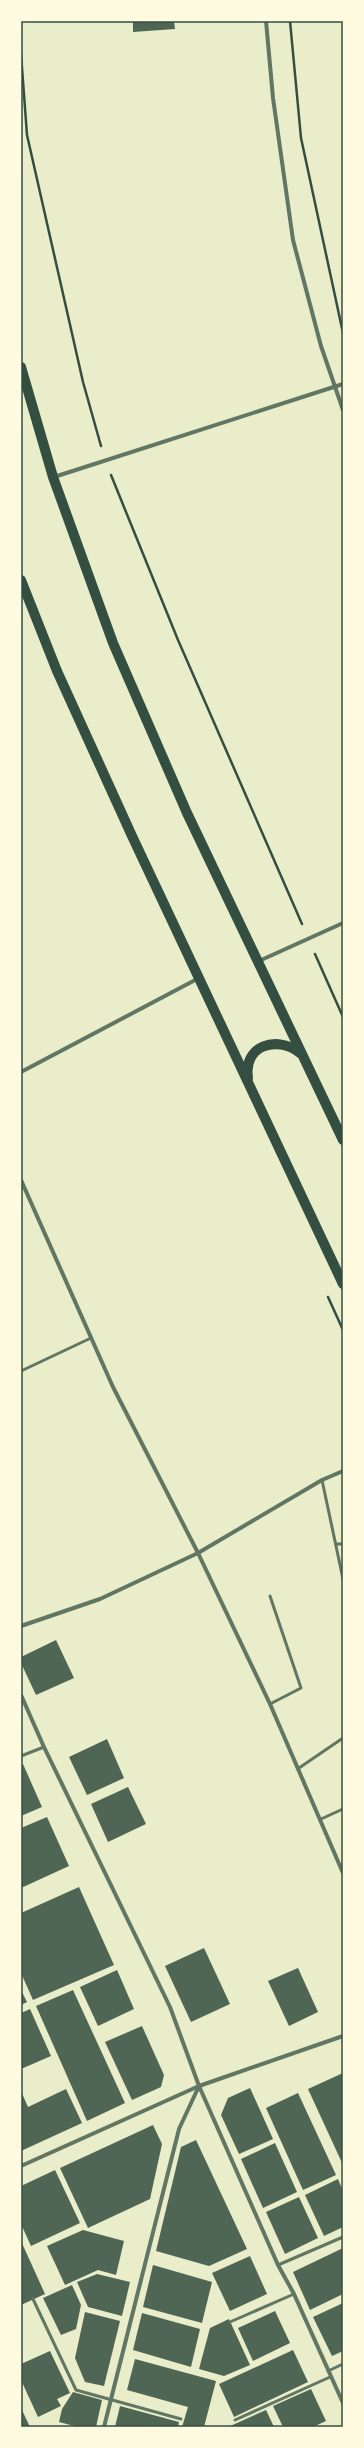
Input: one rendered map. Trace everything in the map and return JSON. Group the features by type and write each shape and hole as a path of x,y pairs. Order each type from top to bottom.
{"main road":[{"path":"21,367 53,477 116,650 187,812 343,1140"},
{"path":"21,580 61,678 132,836 200,977 343,1284"},
{"path":"249,1082 247,1072 250,1062 255,1053 263,1046 282,1043 300,1052 306,1061"}],"street":[{"path":"266,21 273,98 293,240 321,346 343,410"},
{"path":"53,477 343,384"},
{"path":"259,961 343,923"},
{"path":"21,1072 200,977"},
{"path":"21,1180 113,1387 198,1553 300,1768 343,1873"},
{"path":"21,1626 100,1599 198,1553 322,1480 343,1471"},
{"path":"21,1695 44,1746 170,2007 199,2086 278,2265 294,2294 343,2403"},
{"path":"21,2166 199,2086 343,2036"},
{"path":"104,2427 179,2129 199,2086"}],"lane":[{"path":"21,1371 91,1338"},
{"path":"322,1480 343,1579"},
{"path":"336,1544 343,1544"},
{"path":"270,1596 301,1688 270,1704"},
{"path":"300,1768 343,1738"},
{"path":"21,1756 44,1746"},
{"path":"321,1819 343,1809"},
{"path":"278,2265 343,2237"},
{"path":"230,2322 294,2294"},
{"path":"33,2299 76,2390 181,2419"},
{"path":"328,2371 343,2364"},
{"path":"235,2420 330,2377"}],"path":[{"path":"290,21 301,138 343,333"},
{"path":"21,54 27,135 83,382 105,460 178,640 343,1017"}],"building":[{"path":"133,21 174,21 175,29 133,32"},
{"path":"56,1640 74,1678 36,1695 21,1663 21,1657"},
{"path":"107,1739 124,1778 87,1795 69,1757"},
{"path":"23,1764 42,1807 21,1816 21,1765"},
{"path":"128,1787 146,1824 108,1842 91,1804"},
{"path":"47,1817 69,1866 21,1888 21,1828"},
{"path":"79,1887 114,1965 33,2000 21,1973 21,1913"},
{"path":"204,1948 230,2004 191,2022 165,1966"},
{"path":"298,1968 318,2012 289,2026 268,1981"},
{"path":"117,1970 134,2009 98,2026 80,1987"},
{"path":"21,1990 27,2002 21,2005"},
{"path":"73,1990 125,2103 87,2121 36,2006"},
{"path":"30,2009 51,2056 21,2069 21,2013"},
{"path":"142,2026 164,2075 161,2087 132,2100 105,2042"},
{"path":"343,2073 343,2165 308,2089"},
{"path":"250,2088 273,2139 239,2154 221,2115 228,2098"},
{"path":"66,2089 82,2123 21,2151 21,2091 28,2107"},
{"path":"298,2093 336,2175 303,2190 266,2108"},
{"path":"153,2125 162,2144 150,2199 88,2228 60,2168"},
{"path":"196,2140 247,2249 209,2266 156,2251 181,2147"},
{"path":"275,2143 297,2192 263,2208 241,2159"},
{"path":"55,2170 80,2223 31,2246 21,2224 21,2186"},
{"path":"338,2179 343,2191 343,2227 324,2236 305,2195"},
{"path":"299,2197 318,2238 285,2254 266,2212"},
{"path":"83,2230 124,2241 116,2275 98,2270 65,2285 47,2246"},
{"path":"21,2241 45,2294 21,2305"},
{"path":"343,2248 343,2294 310,2310 293,2272"},
{"path":"250,2256 267,2294 230,2311 212,2273"},
{"path":"153,2265 212,2282 202,2323 143,2307"},
{"path":"97,2274 130,2282 122,2316 88,2307 77,2282"},
{"path":"72,2285 81,2305 76,2329 61,2335 43,2298"},
{"path":"343,2303 343,2351 332,2356 313,2317"},
{"path":"275,2311 290,2343 253,2361 238,2328"},
{"path":"85,2312 120,2321 104,2386 85,2382 75,2358"},
{"path":"142,2313 200,2329 191,2367 133,2350"},
{"path":"229,2319 250,2365 224,2376 199,2369 210,2328"},
{"path":"293,2350 308,2382 234,2417 219,2384"},
{"path":"50,2351 70,2393 57,2399 61,2406 38,2417 21,2380 21,2364"},
{"path":"135,2359 216,2381 204,2427 182,2427 188,2407 127,2390"},
{"path":"311,2389 326,2421 313,2427 283,2427 273,2406"},
{"path":"73,2392 102,2400 96,2427 78,2427 59,2422 62,2409"},
{"path":"120,2406 179,2422 178,2427 115,2427"},
{"path":"21,2408 30,2427 21,2427"},
{"path":"266,2410 274,2427 228,2427"}]}
